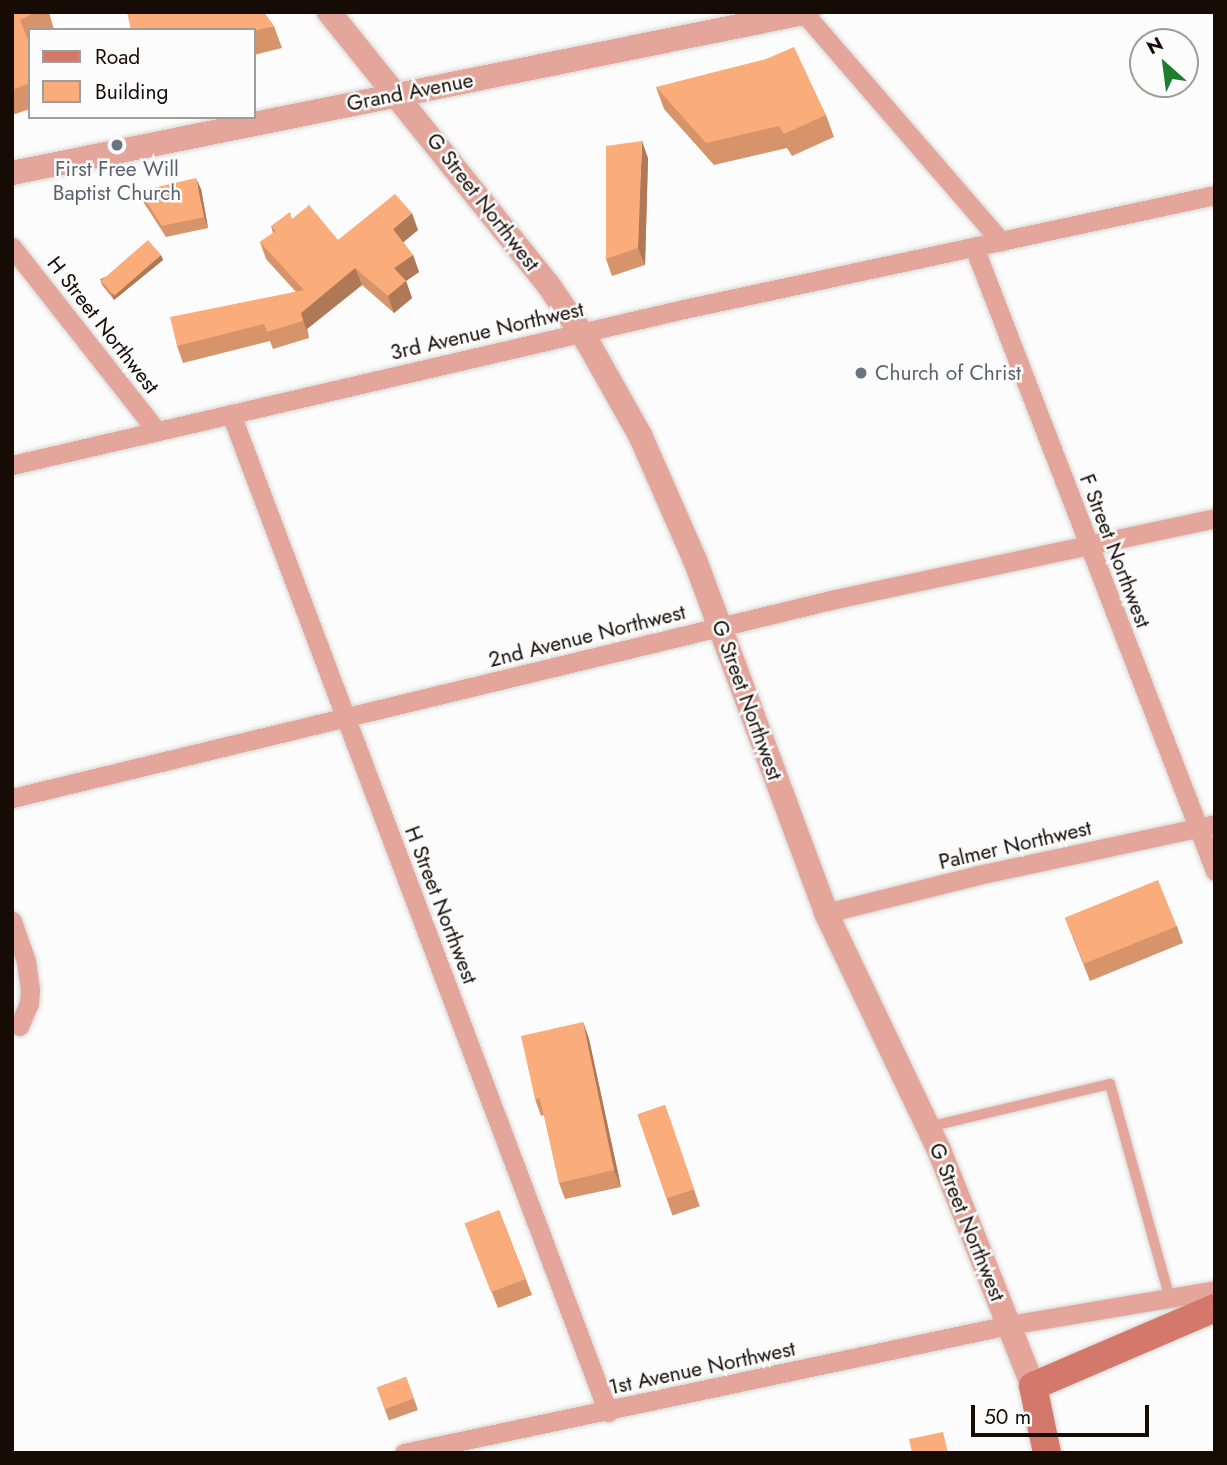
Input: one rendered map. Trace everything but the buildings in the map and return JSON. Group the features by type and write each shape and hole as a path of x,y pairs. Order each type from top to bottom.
{"main road":[{"path":"1033,1386 1215,1308"},
{"name":"G Street Northwest","path":"1033,1386 1047,1453"}],"street":[{"name":"G Street Northwest","path":"329,12 511,237 581,333 640,435 695,560 826,914 928,1127 1033,1386"},
{"name":"Grand Avenue","path":"12,173 805,12"},
{"path":"805,12 1001,241 1215,195"},
{"name":"3rd Avenue Northwest","path":"12,464 581,333 1001,241"},
{"name":"H Street Northwest","path":"12,247 157,431"},
{"name":"F Street Northwest","path":"974,247 1088,545 1206,826 1215,871"},
{"name":"H Street Northwest","path":"231,414 608,1412"},
{"name":"2nd Avenue Northwest","path":"12,798 720,627 1215,518"},
{"name":"Palmer Northwest","path":"826,914 978,875 1206,826"},
{"path":"12,921 26,961 30,989 29,1003 19,1026"},
{"name":"1st Avenue Northwest","path":"404,1453 608,1412 1009,1325 1215,1290"}],"lane":[{"path":"928,1127 1110,1084 1169,1296"}],"place":[{"name":"First Free Will Baptist Church","path":"117,145"},
{"name":"Church of Christ","path":"861,373"}]}
